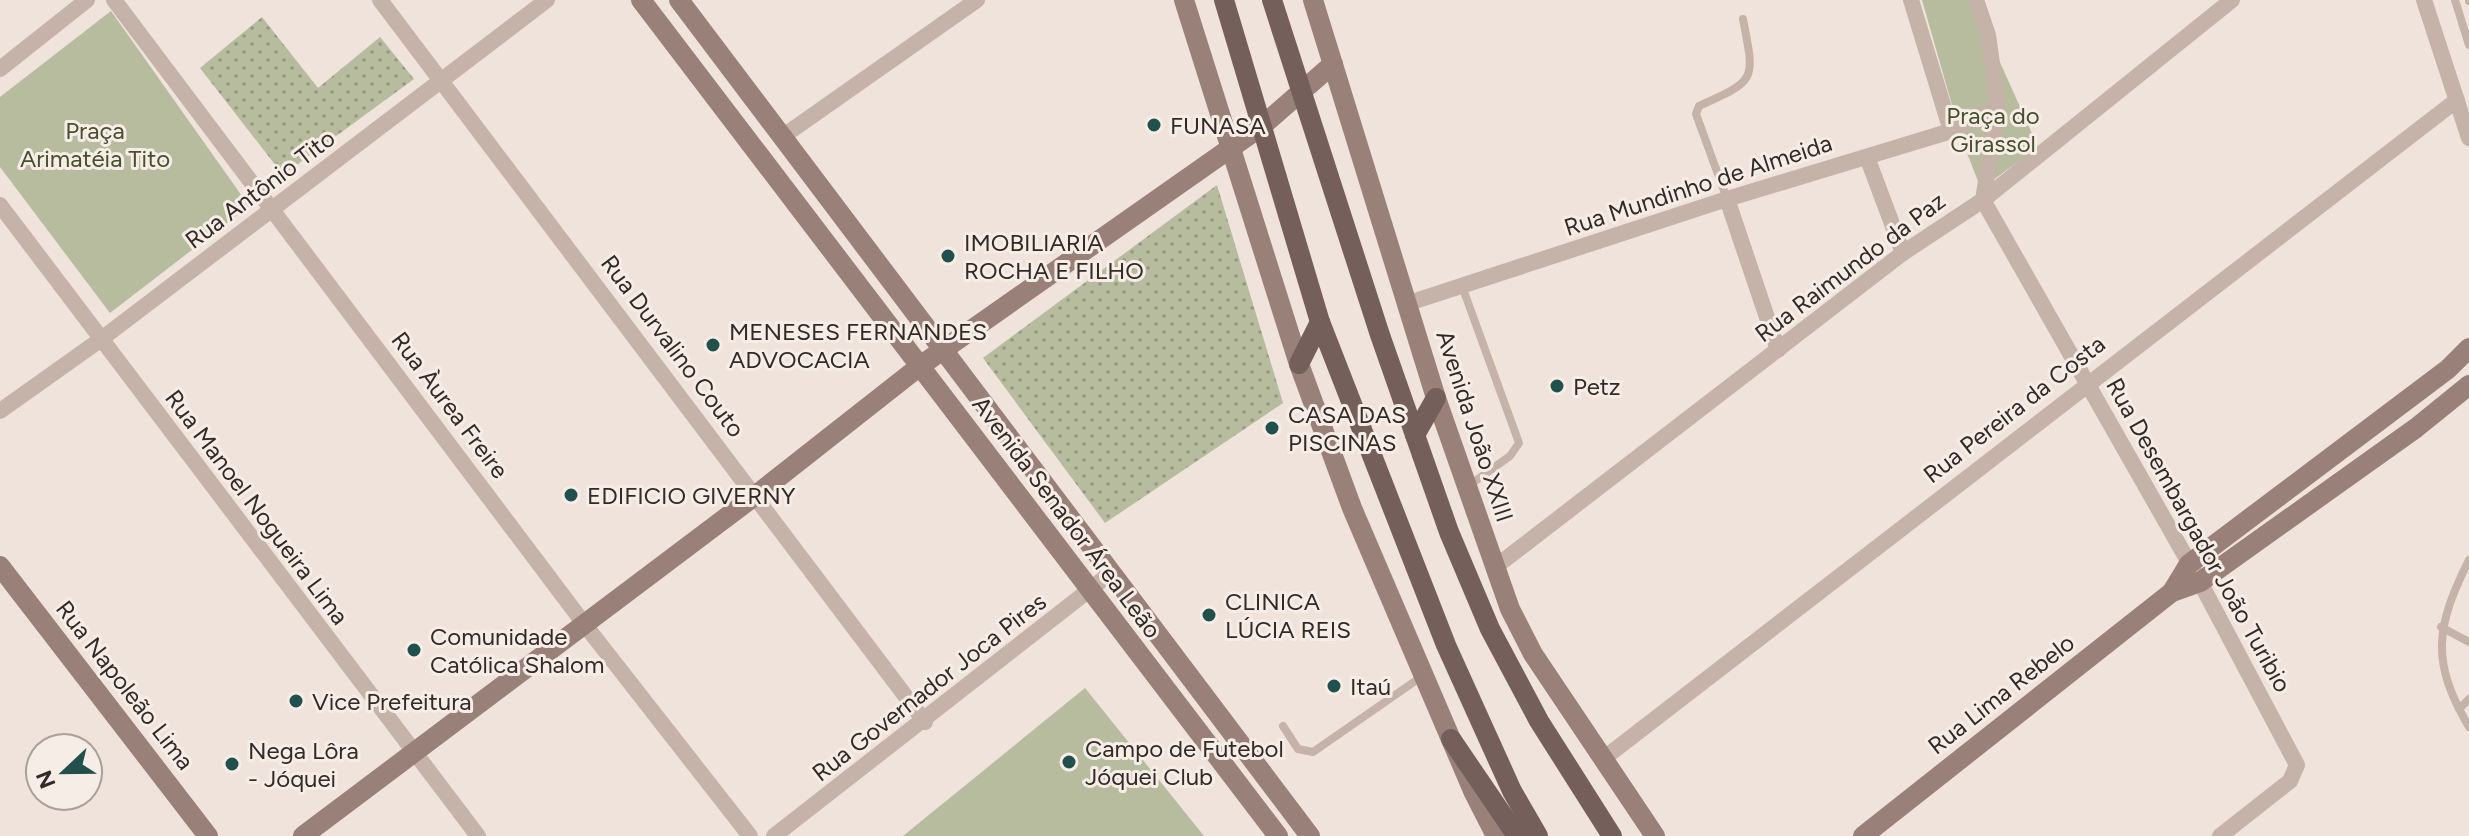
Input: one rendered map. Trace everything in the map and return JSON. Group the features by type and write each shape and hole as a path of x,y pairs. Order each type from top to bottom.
{"main road":[{"path":"1224,0 1320,322 1446,645 1512,791 1538,836"},
{"path":"1272,0 1300,93 1449,532 1490,629 1539,721 1612,836"},
{"path":"1299,364 1320,322"},
{"path":"1415,435 1436,398"},
{"path":"1451,739 1517,836"}],"street":[{"path":"0,69 87,0"},
{"name":"Rua Àurea Freire","path":"114,0 585,625 750,836"},
{"name":"Rua Durvalino Couto","path":"380,0 925,722"},
{"name":"Rua Antônio Tito","path":"0,411 100,340 547,0"},
{"name":"Avenida Senador Área Leão","path":"641,0 1275,833"},
{"name":"Avenida Senador Área Leão","path":"679,0 1310,836"},
{"path":"782,137 977,0"},
{"path":"1184,0 1299,364 1352,508 1496,836"},
{"name":"Avenida João XXIII","path":"1313,0 1436,398 1494,568 1533,654 1655,836"},
{"path":"1911,0 1951,131"},
{"path":"1976,0 1988,35 1998,106 1983,200"},
{"name":"Rua Raimundo da Paz","path":"1494,568 1903,253 1983,200 2232,0"},
{"path":"2424,0 2469,137"},
{"path":"303,836 756,495 920,366 1262,126 1333,64"},
{"name":"Rua Pereira da Costa","path":"1603,759 2457,100"},
{"name":"Rua Mundinho de Almeida","path":"1409,303 1727,199 1951,131 1998,106"},
{"path":"1867,157 1903,253"},
{"path":"1727,199 1778,350"},
{"name":"Rua Desembargador João Turibio","path":"1983,200 2200,582 2297,765 2290,781 2220,836"},
{"name":"Rua Manoel Nogueira Lima","path":"0,205 478,836"},
{"name":"Rua Lima Rebelo","path":"2172,592 2189,564 2448,369 2469,348"},
{"name":"Rua Lima Rebelo","path":"1863,836 2172,592 2200,582 2416,428 2469,385"},
{"name":"Rua Napoleão Lima","path":"0,566 208,836"},
{"name":"Rua Governador Joca Pires","path":"774,836 925,722 1111,573"},
{"path":"1192,724 1213,706"},
{"path":"1275,833 1293,813"}],"lane":[{"path":"2455,0 2469,45"},
{"path":"1727,199 1696,114 1699,106 1734,90 1748,78 1753,67 1743,19"},
{"path":"1462,286 1519,443 1510,456 1466,487"},
{"path":"2469,560 2441,627 2442,666 2469,727"},
{"path":"2441,627 2469,642"},
{"path":"1283,726 1298,749 1313,752 1424,676"},
{"path":"2459,709 2469,699"}],"green space":[{"name":"Praça do Girassol","path":"1922,0 1972,0 2038,147 1981,189 1962,140"},
{"name":"Praça Arimatéia Tito","path":"111,11 249,206 110,313 0,167 0,97"},
{"path":"262,17 318,88 380,37 414,79 283,175 200,68"},
{"path":"1217,185 1283,403 1105,523 983,358"},
{"name":"Campo de Futebol Jóquei Club","path":"1085,688 1204,836 903,836"}],"place":[{"name":"FUNASA","path":"1154,125"},
{"name":"IMOBILIARIA ROCHA E FILHO","path":"948,256"},
{"name":"MENESES FERNANDES ADVOCACIA","path":"713,345"},
{"name":"Petz","path":"1557,386"},
{"name":"CASA DAS PISCINAS","path":"1272,428"},
{"name":"EDIFICIO GIVERNY","path":"571,495"},
{"name":"CLINICA LÚCIA REIS","path":"1209,615"},
{"name":"Comunidade Católica Shalom","path":"414,650"},
{"name":"Itaú","path":"1334,686"},
{"name":"Vice Prefeitura","path":"296,701"},
{"name":"Campo de Futebol Jóquei Club","path":"1069,762"},
{"name":"Nega Lôra - Jóquei","path":"232,764"}]}
